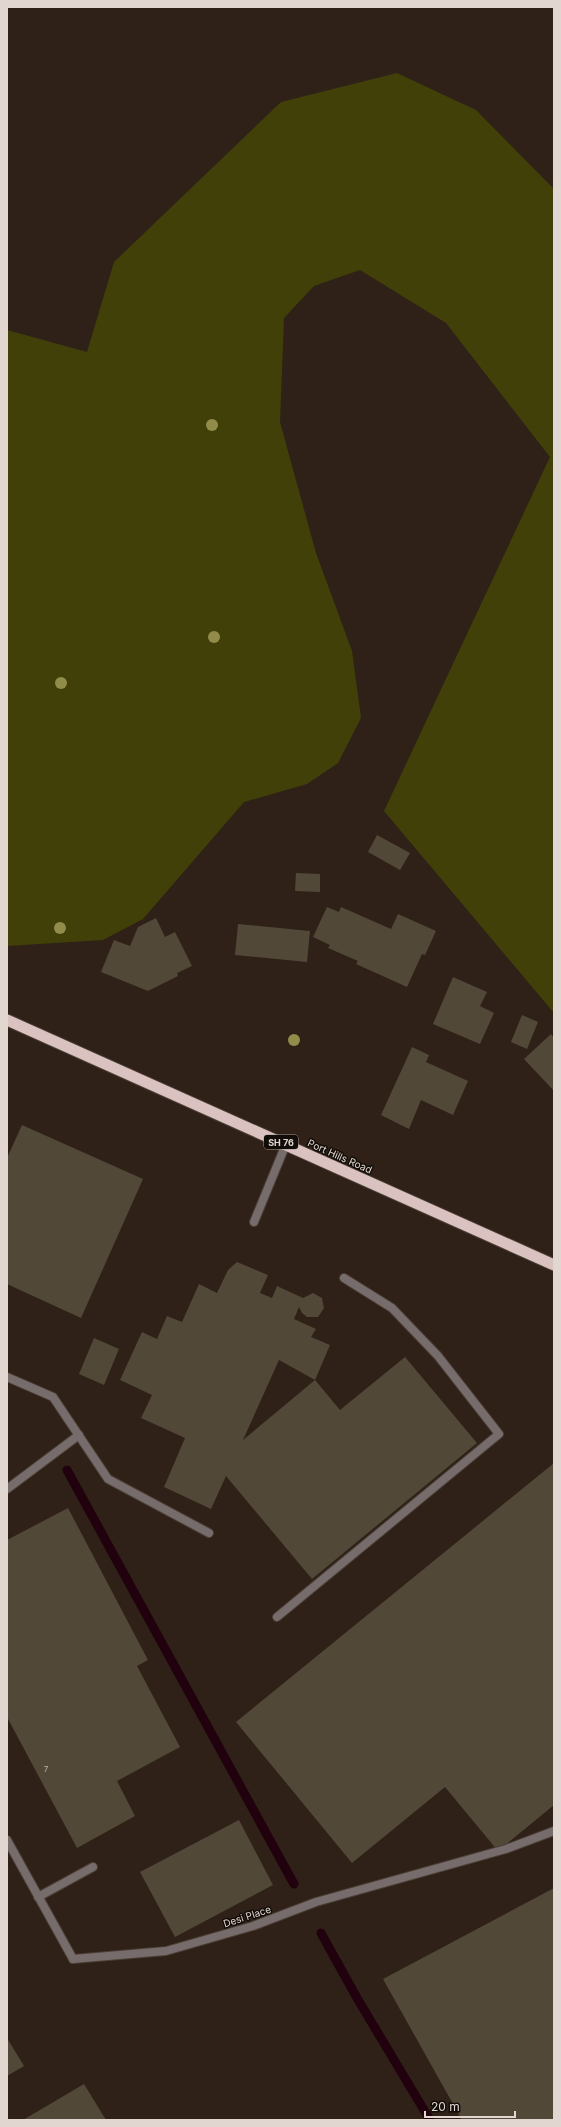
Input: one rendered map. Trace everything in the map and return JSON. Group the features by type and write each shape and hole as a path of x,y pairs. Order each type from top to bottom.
{"highway":[{"name":"Port Hills Road","path":"7,1020 554,1264"}],"street":[{"path":"254,1222 286,1144"},
{"path":"277,1617 499,1434 438,1356 392,1308 344,1278"},
{"path":"7,1377 53,1397 108,1479 210,1533"},
{"path":"7,1489 79,1435"},
{"name":"Desi Place","path":"7,1840 73,1959 166,1951 253,1926 316,1902 506,1849 554,1831"},
{"path":"38,1897 93,1867"}],"shaded area":[{"path":"397,73 476,110 554,189 554,1013 384,811 550,457 446,323 360,270 314,286 284,318 280,422 316,553 352,651 361,718 338,763 307,784 244,802 143,919 103,940 7,946 7,330 87,352 114,262 281,102"}],"building":[{"path":"377,835 410,853 400,870 368,852"},
{"path":"296,873 320,874 320,892 295,891"},
{"path":"327,907 339,912 341,907 391,929 398,914 436,931 425,955 422,954 407,987 356,964 358,961 328,948 330,945 313,937"},
{"path":"156,918 165,937 175,932 192,966 177,973 178,976 148,991 101,972 114,940 130,946 138,927"},
{"path":"238,924 310,931 307,962 235,955"},
{"path":"453,977 487,992 480,1006 494,1013 480,1044 433,1024"},
{"path":"522,1015 538,1022 527,1049 511,1042"},
{"path":"551,1034 554,1038 554,1091 524,1059"},
{"path":"412,1047 429,1055 426,1062 468,1081 453,1115 421,1100 409,1129 381,1115"},
{"path":"22,1125 143,1179 81,1318 7,1284 7,1158"},
{"path":"237,1262 268,1275 260,1293 272,1298 277,1286 303,1298 313,1293 322,1298 324,1308 318,1317 307,1317 302,1313 299,1307 294,1319 316,1329 311,1337 330,1345 315,1380 340,1410 405,1357 477,1443 312,1579 226,1476 211,1509 164,1487 185,1438 141,1418 152,1395 120,1380 142,1332 157,1339 167,1316 182,1322 199,1284 217,1293 228,1270","holes":["279,1360 315,1380 243,1440"]},
{"path":"94,1338 119,1349 104,1385 79,1374"},
{"path":"554,1463 554,1805 498,1851 445,1787 352,1863 236,1722"},
{"path":"68,1508 148,1660 137,1666 180,1747 117,1781 135,1816 77,1848 7,1717 7,1540"},
{"path":"239,1820 273,1885 175,1937 140,1872"},
{"path":"554,1888 554,2120 462,2120 383,1979"},
{"path":"7,2038 24,2066 7,2076"},
{"path":"84,2084 106,2120 23,2120"}],"waterway":[{"path":"67,1470 294,1884"},
{"path":"321,1933 357,1998 430,2120"}]}
